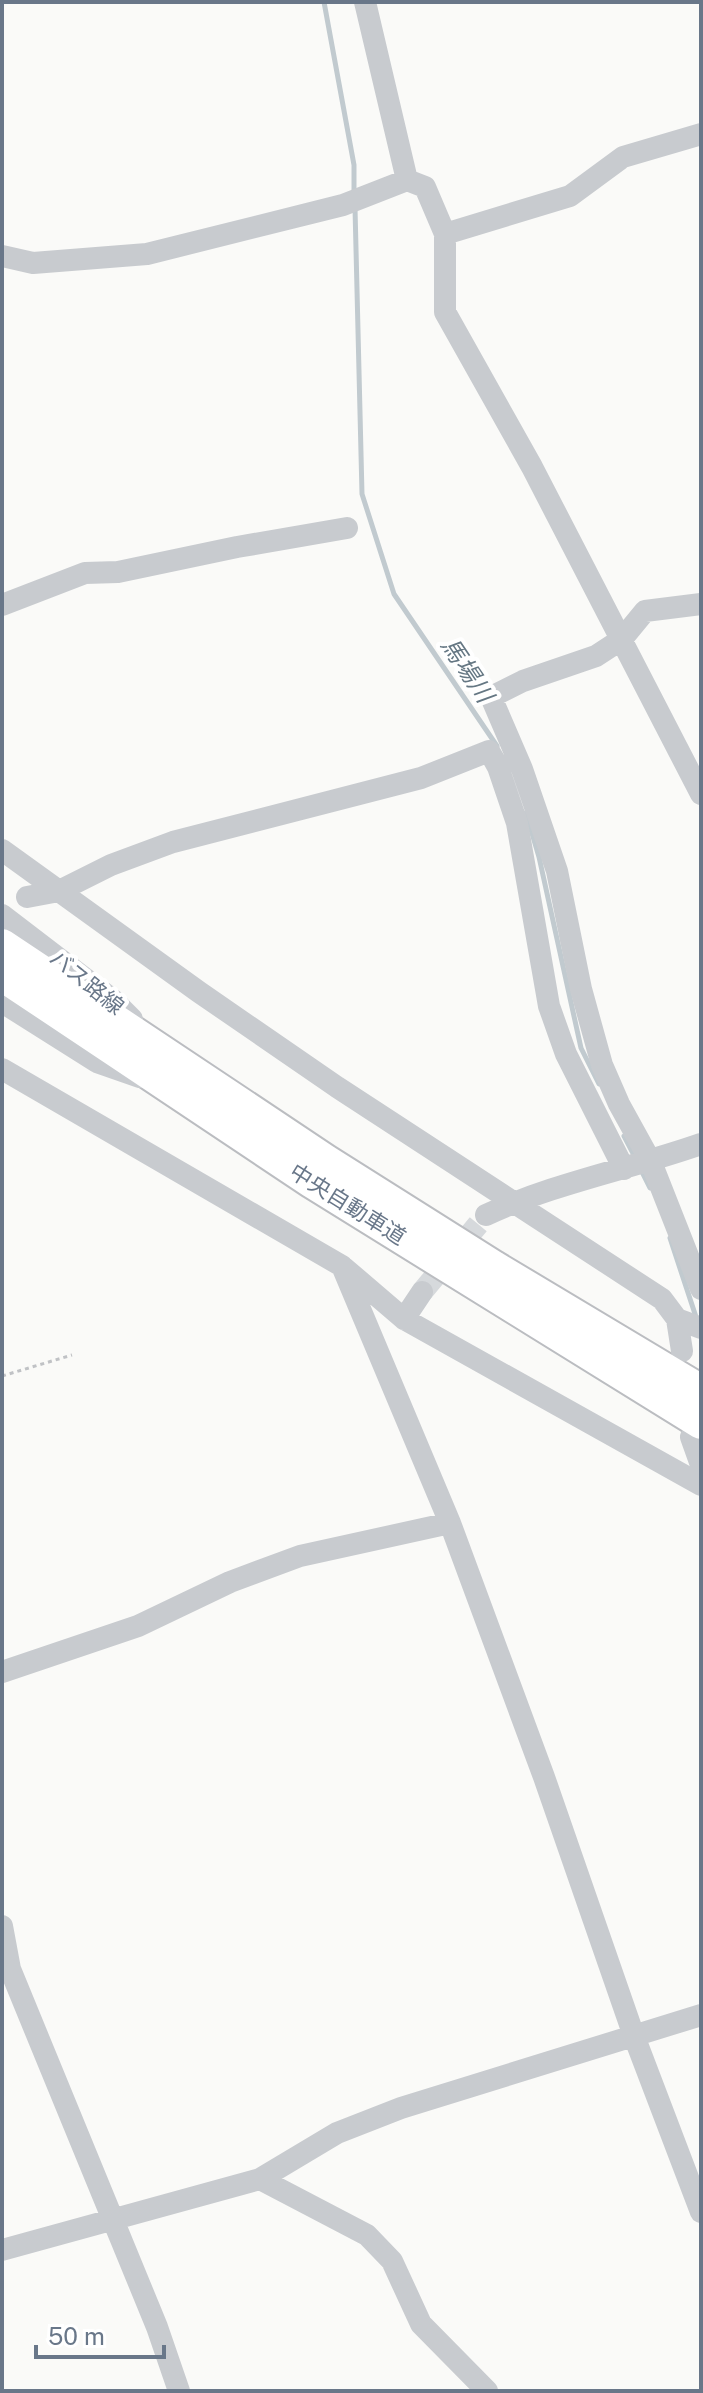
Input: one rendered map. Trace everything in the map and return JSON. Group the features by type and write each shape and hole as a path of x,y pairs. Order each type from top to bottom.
{"highway":[{"name":"中央自動車道","path":"2,945 326,1161 468,1251 698,1389"},
{"name":"中央自動車道","path":"2,975 312,1182 696,1430"}],"street":[{"path":"365,2 407,180"},
{"path":"445,234 570,196 623,157 701,134"},
{"path":"2,256 33,263 147,254 343,205 407,180 425,187 445,234 445,312 519,444 701,794"},
{"path":"2,605 85,573 118,572 347,528"},
{"path":"701,604 645,611 622,639 596,656 523,681 491,697 528,820 549,1006 566,1054 638,1165 701,1289"},
{"path":"27,897 59,891 111,865 173,842 421,778 489,751 557,871 581,989 602,1065 619,1104 638,1165"},
{"path":"2,850 337,1087 662,1299 689,1324 682,1351"},
{"name":"バス路線","path":"2,915 113,1000 167,1055"},
{"path":"2,1002 97,1062 175,1090"},
{"path":"2,1069 342,1266 404,1319 701,1485"},
{"path":"486,1215 515,1201 701,1144"},
{"path":"342,1266 450,1523 544,1777 634,2036 701,2212"},
{"path":"404,1319 422,1292"},
{"path":"696,1430 701,1465"},
{"path":"2,1672 138,1626 230,1582 300,1556 450,1523"},
{"path":"2,1926 6,1970 114,2220 179,2391"},
{"path":"2,2250 260,2179 337,2133 401,2108 701,2015"},
{"path":"260,2179 367,2235 392,2261 421,2324 487,2391"}],"path":[{"path":"2,1376 72,1355"}],"waterway":[{"name":"馬場川","path":"324,2 354,165 354,194"},
{"name":"馬場川","path":"355,208 362,494 394,594 497,746"},
{"name":"馬場川","path":"526,813 539,857 581,1048 599,1084"},
{"name":"馬場川","path":"624,1136 636,1159"},
{"name":"馬場川","path":"640,1168 650,1188"},
{"name":"馬場川","path":"670,1238 697,1320"}],"tunnel":[{"path":"422,1292 486,1215"}]}
